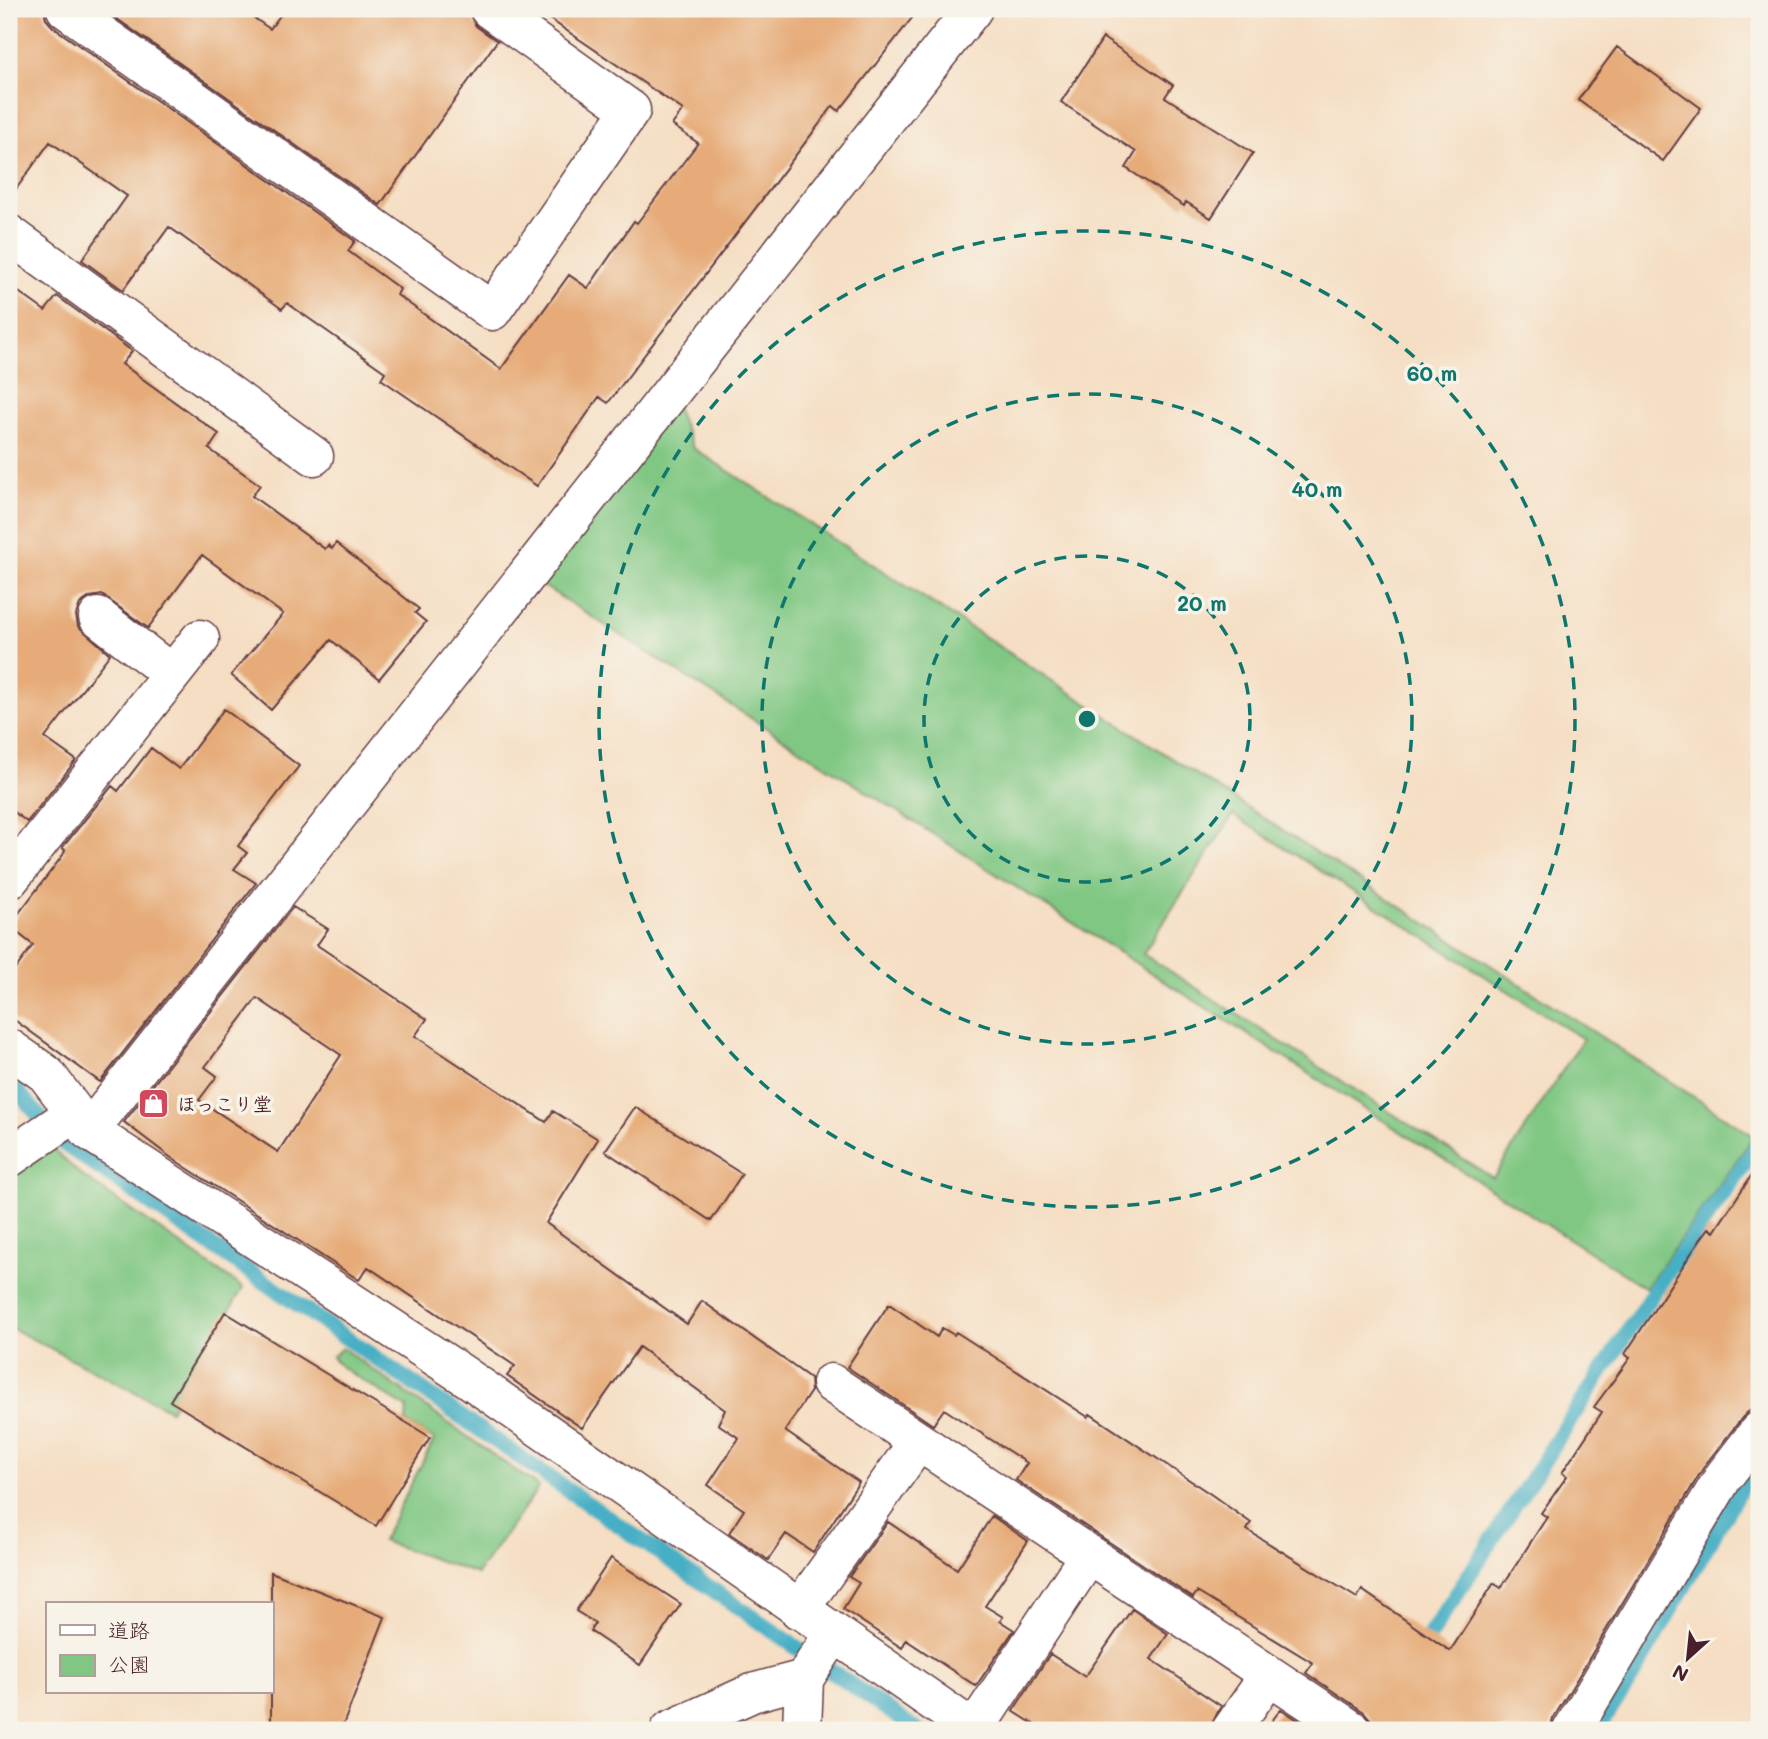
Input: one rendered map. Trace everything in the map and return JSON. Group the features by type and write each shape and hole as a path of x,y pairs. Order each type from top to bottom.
{"street":[{"path":"66,9 492,312 631,110 489,9"},
{"path":"9,1158 68,1125 973,9"},
{"path":"9,234 314,456"},
{"path":"98,617 172,674"},
{"path":"9,880 200,639"},
{"path":"9,1048 46,1074 68,1125 465,1376 799,1610 817,1659 802,1730"},
{"path":"831,1383 1353,1730"},
{"path":"1572,1730 1724,1476 1759,1431"},
{"path":"799,1610 918,1441"},
{"path":"817,1659 974,1730 1090,1555"},
{"path":"670,1730 752,1693 817,1659"},
{"path":"1231,1730 1269,1675"}],"green space":[{"path":"670,393 693,448 1754,1136 1646,1288 520,571","holes":["1233,815 1583,1039 1493,1178 1143,954"]},
{"path":"52,1148 81,1175 243,1288 170,1410 9,1327 9,1179"},
{"path":"342,1348 539,1487 477,1574 382,1541 434,1440 406,1422 407,1408 341,1367 332,1357"}],"building":[{"path":"9,9 44,9 46,19 53,27 355,241 348,251 400,289 397,295 501,369 569,275 588,288 634,221 637,223 698,143 672,125 683,110 535,9 919,9 839,111 833,106 608,403 599,397 537,486 381,379 385,372 287,303 282,309 169,227 123,290 82,260 127,196 50,142 9,199"},
{"path":"103,9 241,9 270,29 285,9 467,9 476,26 497,41 380,205"},
{"path":"1103,38 1173,85 1165,97 1253,153 1211,218 1186,202 1184,206 1126,168 1136,152 1061,102"},
{"path":"1617,47 1701,108 1663,161 1578,100"},
{"path":"9,285 45,311 57,296 132,351 122,364 219,434 209,449 260,485 252,496 325,549 328,545 332,549 336,543 419,609 415,613 426,622 379,679 331,640 271,710 231,675 283,614 202,555 148,628 102,595 90,597 80,604 76,615 78,626 110,654 45,738 76,760 27,822 9,808"},
{"path":"224,709 299,766 238,846 247,853 234,869 256,883 100,1082 9,1016 9,978 33,945 9,926 63,855 65,850 62,848 112,786 118,791 151,748 179,769"},
{"path":"293,907 328,929 317,945 427,1019 415,1036 546,1122 553,1111 598,1139 546,1223 687,1324 702,1301 810,1378 811,1391 785,1431 859,1482 813,1552 786,1534 768,1560 729,1533 744,1510 708,1485 739,1438 718,1424 725,1410 639,1347 582,1428 507,1376 515,1366 368,1267 359,1280 170,1157 124,1122","holes":["257,998 341,1055 278,1152 199,1100 217,1076 205,1067"]},
{"path":"635,1107 742,1174 711,1221 605,1151"},
{"path":"1759,1164 1759,1401 1705,1465 1553,1719 1550,1730 1374,1730 1371,1720 1364,1712 1306,1673 1313,1663 1197,1592 1193,1598 1016,1480 1027,1463 944,1409 933,1425 847,1367 889,1304 937,1337 942,1328 954,1335 956,1332 1088,1417 1090,1414 1212,1495 1251,1523 1247,1530 1357,1598 1362,1590 1450,1651 1494,1583 1501,1588 1547,1517 1541,1513 1567,1476 1562,1473 1602,1412 1594,1407 1630,1358 1625,1354 1700,1240 1709,1228 1714,1232"},
{"path":"225,1312 430,1437 376,1526 170,1401"},
{"path":"992,1516 1028,1541 985,1606 1003,1617 1000,1621 1014,1630 976,1686 906,1640 902,1648 843,1609 859,1583 849,1577 888,1522 957,1569"},
{"path":"611,1558 681,1604 640,1665 590,1631 595,1623 576,1611"},
{"path":"271,1572 385,1617 341,1730 271,1730"},
{"path":"1132,1609 1168,1634 1151,1659 1221,1706 1209,1730 1043,1730 1013,1711 1050,1654 1085,1677"},
{"path":"1281,1709 1313,1730 1265,1730"}],"waterway":[{"path":"9,1082 64,1144 917,1730"},
{"path":"1418,1653 1655,1290 1759,1144"},
{"path":"1597,1730 1632,1677 1745,1480 1759,1462"}],"place":[{"name":"ほっこり堂","path":"154,1104"}]}
